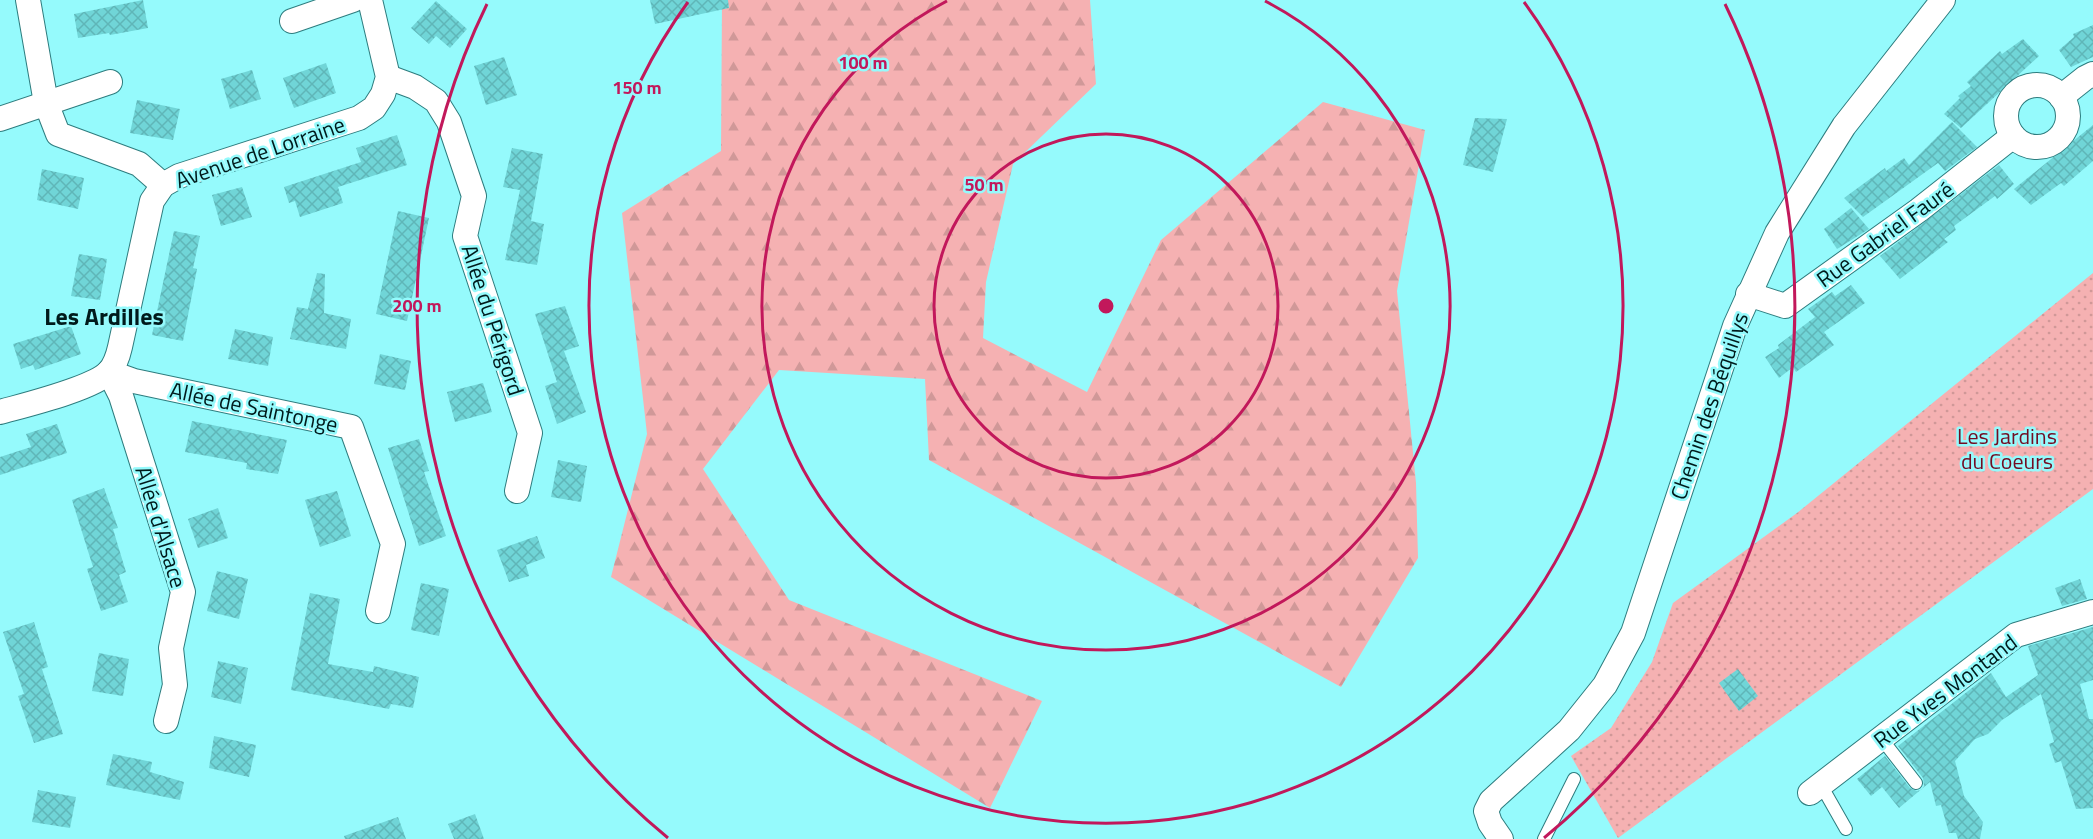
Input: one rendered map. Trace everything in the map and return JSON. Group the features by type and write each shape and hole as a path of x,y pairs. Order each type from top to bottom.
{"street":[{"path":"28,0 46,103 58,134 139,164 163,186"},
{"path":"292,21 354,0"},
{"path":"370,0 388,77"},
{"name":"Chemin des Béquillys","path":"1502,839 1490,823 1486,811 1491,801 1569,730 1605,685 1633,633 1718,372 1748,294 1777,233 1844,126 1943,0"},
{"path":"2061,97 2085,78 2093,75"},
{"name":"Avenue de Lorraine","path":"109,372 116,361 120,347 152,201 163,186 179,176 359,118 374,108 383,94 388,77"},
{"name":"Allée du Périgord","path":"388,77 415,87 436,101 449,122 474,195 465,236 530,433 517,491"},
{"path":"0,119 110,82"},
{"path":"2045,86 2054,90 2061,97 2068,117 2061,137 2042,147 2031,147 2021,143 2013,136 2006,118 2007,108 2017,92 2026,87 2045,86"},
{"name":"Rue Gabriel Fauré","path":"1748,294 1785,306 1919,210 2013,136"},
{"path":"0,412 88,385 109,372"},
{"name":"Allée de Saintonge","path":"109,372 134,381 351,427 393,544 378,611"},
{"name":"Allée d'Alsace","path":"109,372 121,396 183,592 171,648 175,685 166,721"},
{"name":"Rue Yves Montand","path":"1816,789 2016,635 2093,612"}],"lane":[{"path":"1881,738 1916,783"},
{"path":"1544,839 1574,779"},
{"path":"1816,789 1846,829"}],"green space":[{"path":"722,0 1090,0 1096,84 1013,164 986,282 983,338 1087,392 1161,240 1323,102 1425,130 1397,291 1416,483 1418,558 1341,687 929,460 925,379 779,370 703,469 789,600 1042,701 990,808 611,577 647,434 622,213 721,151"},
{"name":"Les Jardins du Coeurs","path":"2093,273 2093,489 1618,838 1571,756 1611,728 1652,662 1673,603 1797,513"}],"building":[{"path":"143,0 148,28 78,38 74,14"},
{"path":"650,0 728,0 729,8 655,24"},
{"path":"436,1 467,29 450,48 436,36 429,44 411,28"},
{"path":"2093,25 2093,57 2071,67 2059,50 2074,37 2073,34"},
{"path":"2023,39 2039,56 1961,128 1944,114 1960,98 1958,96 1971,86 1967,82 2000,51 2002,54"},
{"path":"504,57 517,95 486,105 474,66"},
{"path":"326,63 336,93 294,108 283,78"},
{"path":"252,70 261,99 230,109 221,79"},
{"path":"137,100 180,109 173,140 130,133"},
{"path":"1475,118 1507,119 1493,172 1463,165"},
{"path":"1952,122 1977,147 1945,171 1938,163 1863,217 1844,198 1885,168 1886,171 1904,158 1909,165"},
{"path":"2093,125 2093,161 2064,186 2061,183 2031,205 2014,189"},
{"path":"397,135 407,165 338,187 343,203 300,217 295,201 289,203 284,187 361,162 356,148"},
{"path":"512,148 543,154 531,221 544,224 537,265 505,260 520,190 503,187"},
{"path":"1999,165 2014,184 1997,199 1995,196 1954,226 1956,230 1944,239 1948,242 1900,279 1880,256"},
{"path":"42,169 84,178 78,209 37,200"},
{"path":"242,187 252,217 221,226 212,195"},
{"path":"1851,208 1869,229 1837,249 1824,229"},
{"path":"398,211 429,218 407,321 376,314"},
{"path":"174,231 200,236 193,268 197,269 183,341 152,335"},
{"path":"79,254 107,259 100,300 71,296"},
{"path":"317,273 325,274 324,313 351,319 346,349 290,339 297,307 308,309"},
{"path":"1851,285 1865,303 1824,332 1834,345 1796,372 1793,367 1779,378 1765,357 1815,317 1808,309 1832,292 1835,296"},
{"path":"565,306 579,346 564,351 586,412 557,424 545,386 557,382 535,314"},
{"path":"71,326 81,354 35,370 33,365 21,369 13,344"},
{"path":"235,329 273,337 268,366 228,359"},
{"path":"380,354 411,361 405,390 374,384"},
{"path":"483,383 492,412 455,422 447,392"},
{"path":"192,421 287,440 278,474 246,469 247,463 185,452"},
{"path":"57,424 67,453 0,475 0,457 31,447 26,434"},
{"path":"419,439 429,471 424,472 446,536 419,546 388,448"},
{"path":"558,460 587,466 581,502 551,497"},
{"path":"104,488 118,528 113,529 126,572 119,575 128,602 101,611 87,569 93,567 72,500"},
{"path":"337,491 351,536 320,547 305,500"},
{"path":"218,508 228,538 198,548 188,519"},
{"path":"537,536 545,558 526,565 529,576 509,582 497,550"},
{"path":"217,571 248,579 239,619 207,611"},
{"path":"2080,579 2087,599 2062,606 2055,588"},
{"path":"421,583 449,589 439,636 411,630"},
{"path":"310,593 340,599 328,664 373,672 374,666 419,677 413,708 391,704 389,709 291,690"},
{"path":"34,622 48,667 42,669 63,734 34,743 18,696 24,694 3,632"},
{"path":"2093,627 2093,680 2080,684 2089,719 2093,719 2093,808 2076,809 2061,761 2055,763 2049,744 2054,742 2041,694 2002,720 1988,734 1975,739 1955,761 1964,796 1983,822 1980,839 1958,839 1956,833 1949,833 1941,805 1936,806 1930,782 1922,789 1923,778 1898,746 1991,673 2006,697 2038,675 2028,646"},
{"path":"99,653 129,659 123,696 92,691"},
{"path":"218,661 248,668 241,704 211,697"},
{"path":"1738,669 1758,696 1739,711 1719,683"},
{"path":"214,736 256,745 249,777 209,768"},
{"path":"113,754 152,762 150,772 184,782 180,800 106,785"},
{"path":"1885,756 1910,788 1920,790 1899,808 1882,787 1871,796 1857,779"},
{"path":"38,790 76,797 70,828 32,822"},
{"path":"475,814 484,839 454,839 448,824"},
{"path":"398,817 406,839 345,839 344,836"}],"district":[{"name":"Les Ardilles","path":"104,317"}]}
